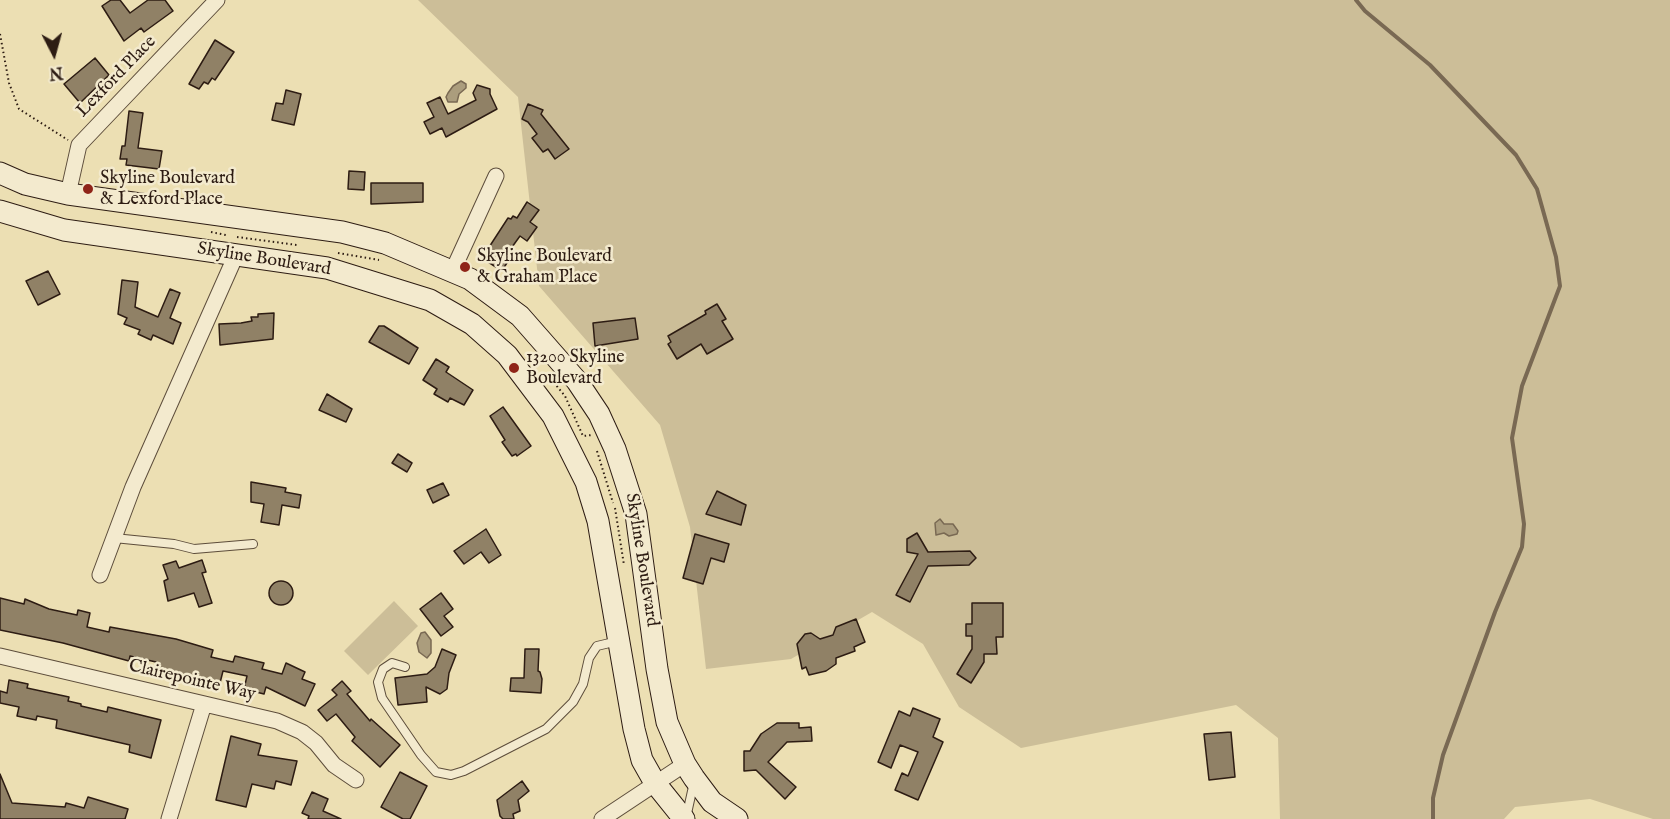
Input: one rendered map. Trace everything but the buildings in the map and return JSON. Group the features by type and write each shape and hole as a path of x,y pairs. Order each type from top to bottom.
{"main road":[{"name":"Skyline Boulevard","path":"0,173 25,184 68,194 342,232 385,243 470,279 520,316 577,381 600,414 629,486 636,514 667,722 689,771 712,801 737,819"},
{"name":"Skyline Boulevard","path":"0,211 64,230 236,246 327,268 430,300 472,324 507,355 554,416 586,482 598,521 634,729 642,760 655,783 685,819"}],"street":[{"name":"Lexford Place","path":"68,194 79,146 217,0"},
{"path":"453,270 496,176"},
{"path":"100,575 133,487 236,246"},
{"name":"Clairepointe Way","path":"0,656 277,721 302,732 316,743 334,765 356,780"},
{"path":"169,819 204,704"},
{"path":"602,819 655,783 689,771"}],"lane":[{"path":"114,538 174,544 194,549 253,544"},
{"path":"405,668 392,663 383,669 378,682 382,698 421,755 436,772 451,774 464,771 546,729 573,702 583,684 589,658 597,646 620,640"},
{"path":"685,819 689,771"}],"path":[{"path":"0,34 9,83 19,109 61,136"},
{"path":"204,231 226,235"},
{"path":"236,246 307,247"},
{"path":"336,252 383,261"},
{"path":"545,371 565,396 583,436 592,435 615,508 624,569"}],"shaded area":[{"path":"418,0 1670,0 1670,819 1653,819 1590,799 1515,807 1504,819 1280,819 1278,738 1236,705 1021,748 959,707 923,644 872,612 791,659 706,669 690,527 660,425 539,286 518,97"},
{"path":"461,81 466,84 466,88 459,94 457,102 448,102 446,97 448,93"},
{"path":"940,519 944,524 953,524 958,531 957,534 936,535 935,523"},
{"path":"394,601 418,626 368,675 344,651"},
{"path":"425,632 431,640 431,653 427,658 419,652 417,643 421,633"}],"waterway":[{"path":"1356,0 1365,11 1430,65 1516,155 1537,189 1556,257 1560,286 1522,386 1512,438 1524,524 1522,547 1495,612 1443,755 1433,798 1433,819"}],"place":[{"name":"Skyline Boulevard & Lexford Place","path":"88,189"},
{"name":"Skyline Boulevard & Graham Place","path":"465,267"},
{"name":"13200 Skyline Boulevard","path":"514,368"}]}
